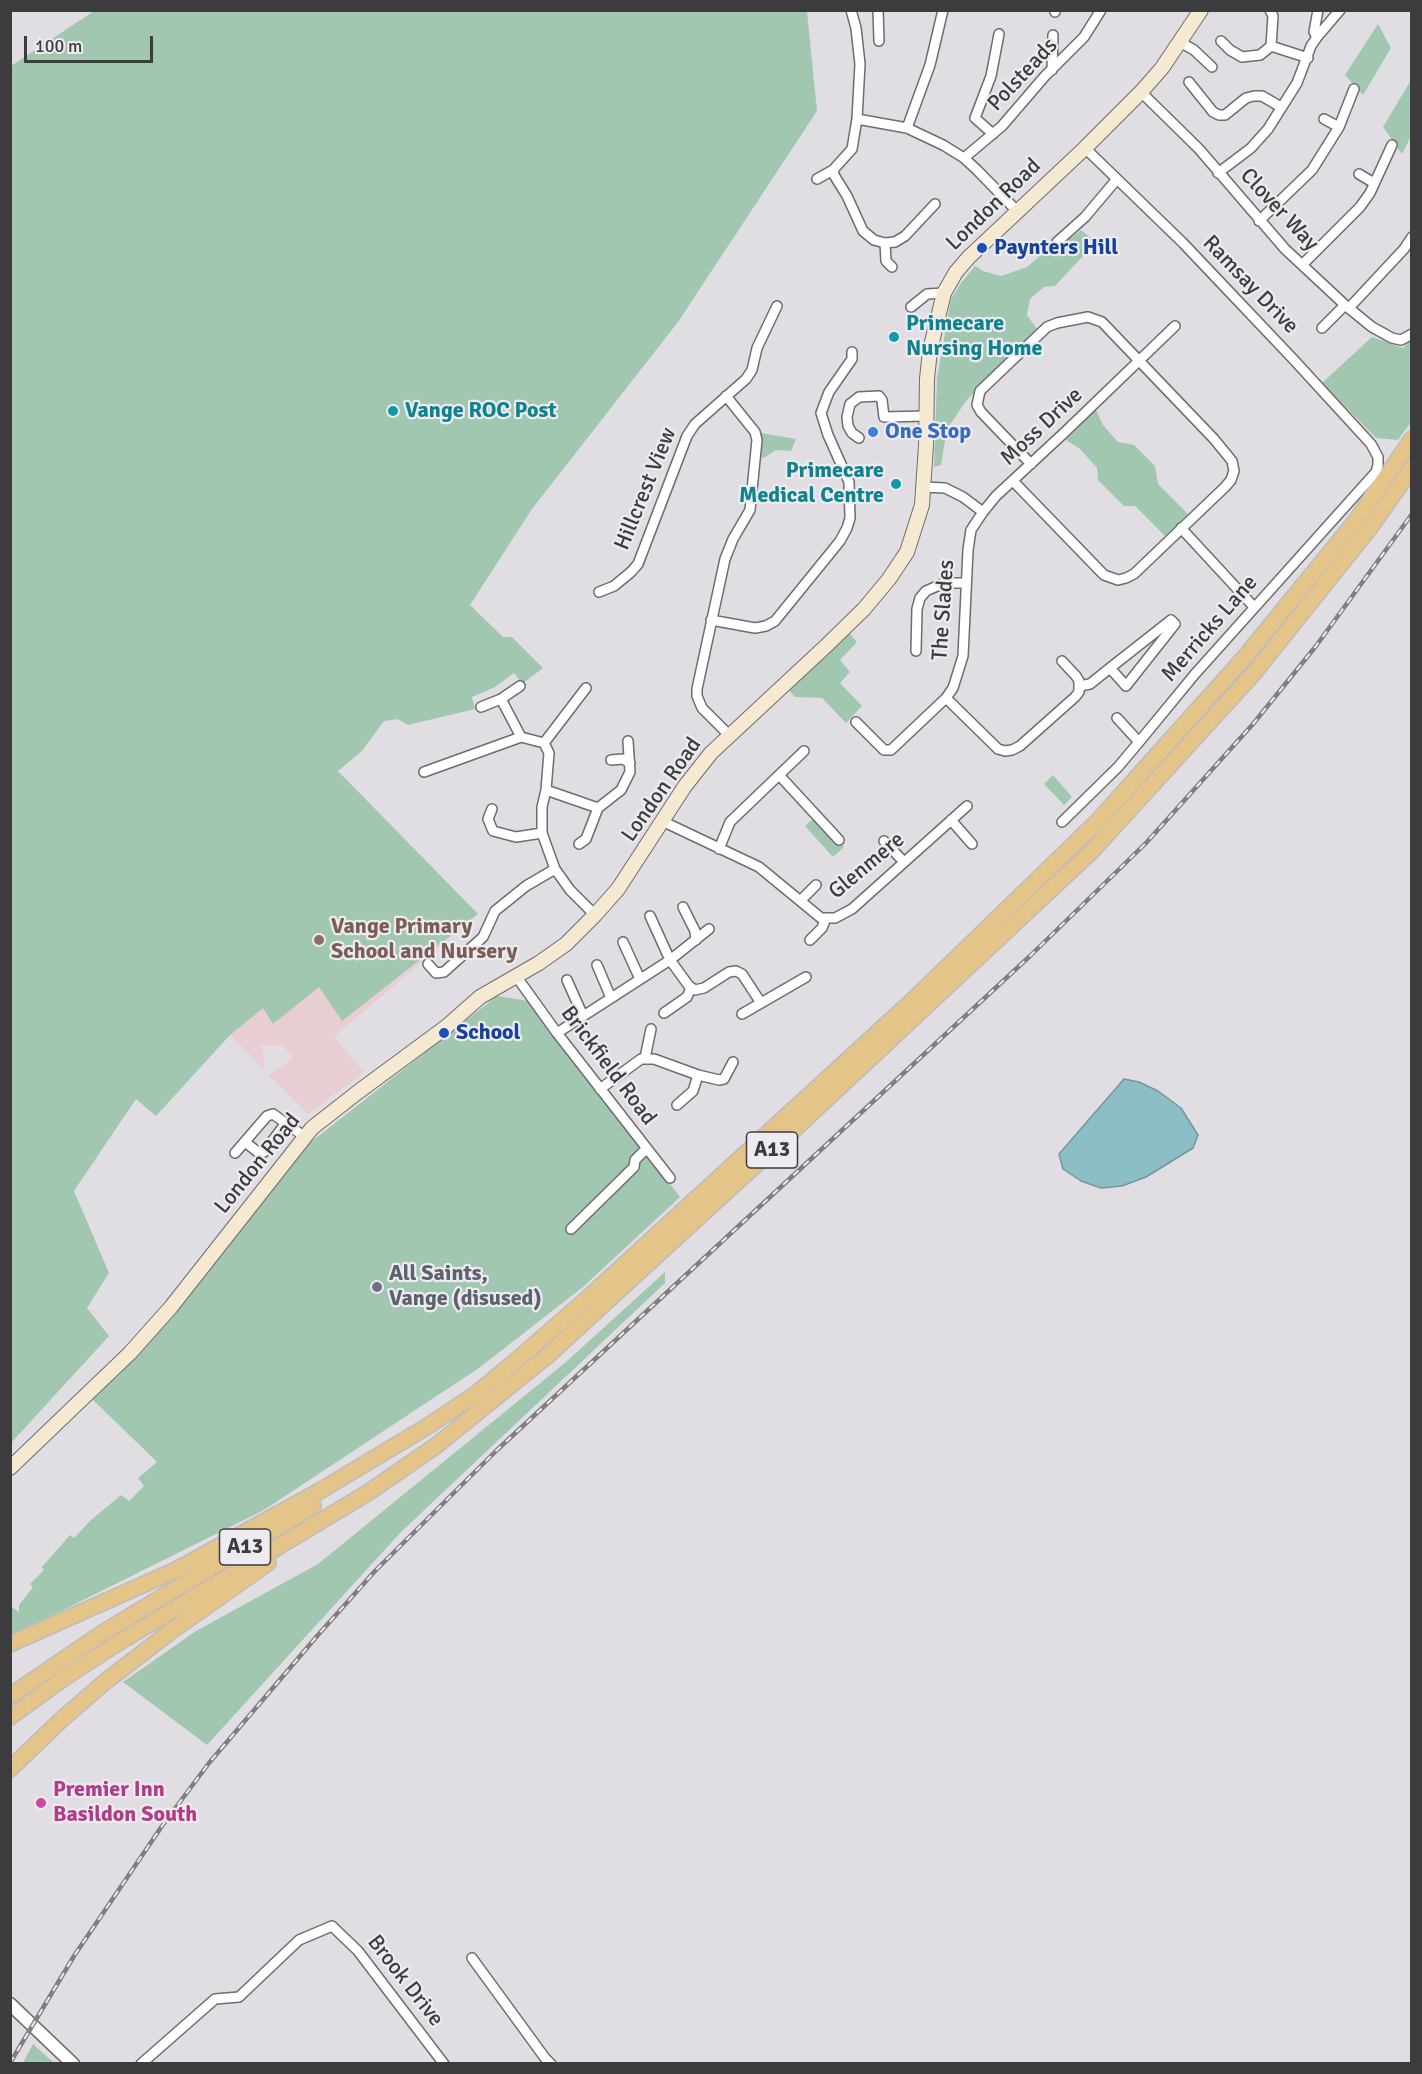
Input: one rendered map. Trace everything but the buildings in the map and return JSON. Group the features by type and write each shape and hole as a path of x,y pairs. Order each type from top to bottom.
{"highway":[{"name":"A13","path":"10,1696 135,1612 346,1486 398,1452 476,1394 589,1297 911,1002 1097,822 1244,658 1355,522 1412,439"},
{"name":"A13","path":"10,1769 75,1708 144,1652 437,1445 547,1356 786,1137 1091,852 1254,673 1370,529 1412,468"},
{"name":"A13","path":"10,1644 143,1585 211,1551 380,1456 476,1394"},
{"name":"A13","path":"10,1717 76,1670 150,1623 369,1492"}],"main road":[{"name":"London Road","path":"10,1468 130,1353 164,1315 312,1128 446,1027 480,997 539,963 566,944 595,915 634,867 685,786 711,753 827,645 864,609 890,579 907,552 916,529 924,487 930,350 944,293 956,272 969,257 1141,92 1162,68 1201,10"}],"street":[{"path":"817,178 833,170 852,149 857,118 860,64 852,10"},
{"path":"878,10 879,41"},
{"path":"907,128 930,65 943,10"},
{"name":"Polsteads","path":"964,158 1002,126 1084,37 1101,10"},
{"path":"1221,41 1242,57 1260,55 1271,46 1273,16 1270,10"},
{"path":"1317,38 1314,32 1318,10"},
{"path":"1218,173 1251,148 1268,129 1297,83 1311,46 1340,10"},
{"path":"993,134 975,118 991,76 999,34"},
{"path":"1052,70 1053,35"},
{"path":"1180,42 1194,50 1212,68"},
{"path":"1271,46 1308,58"},
{"path":"1189,82 1213,112 1219,115 1225,115 1246,98 1254,96 1262,96 1281,107"},
{"path":"1259,221 1312,170 1339,127 1354,89"},
{"name":"Clover Way","path":"1141,92 1188,137 1259,221 1347,307 1384,335 1401,340 1412,334"},
{"path":"857,118 907,128 928,136 964,158 1017,211"},
{"path":"1324,119 1339,127"},
{"path":"1302,265 1360,207 1392,145"},
{"name":"Ramsay Drive","path":"1085,148 1183,243 1294,360 1371,444 1378,457"},
{"path":"833,170 855,210 863,231 874,240 885,243 895,242 905,236 935,204"},
{"path":"1359,174 1374,183"},
{"path":"1058,242 1085,217 1117,179"},
{"path":"1322,328 1347,307 1404,249 1412,237"},
{"path":"885,243 886,261 892,267"},
{"path":"911,307 927,294 944,293"},
{"name":"Hillcrest View","path":"599,592 614,586 638,564 687,435 695,424 746,379 752,370 758,348 777,306"},
{"path":"1014,481 1094,565 1111,579 1126,578 1134,574 1231,480 1234,471 1232,461 1214,439 1102,322 1088,317 1047,327 980,390 977,405 981,412 1031,464"},
{"name":"Moss Drive","path":"983,512 996,496 1175,326"},
{"path":"711,620 755,628 766,626 774,621 833,549 847,528 850,518 849,482 821,413 829,392 852,359 852,352"},
{"path":"726,396 755,432 758,440 750,510 732,539 725,559 698,682 697,696 702,708 729,735"},
{"path":"859,438 848,426 847,417 850,404 859,397 879,396 882,398 884,417 926,416"},
{"name":"Merricks Lane","path":"1062,822 1118,767 1254,607 1376,472 1378,457"},
{"path":"924,487 945,488 963,496 983,512"},
{"name":"The Slades","path":"856,722 884,750 891,750 946,698 953,688 963,656 971,530 983,512"},
{"path":"1181,528 1254,607"},
{"path":"916,651 917,609 920,598 926,591 944,584 966,583"},
{"path":"1080,686 1090,684 1110,668 1171,620 1175,624 1126,686 1110,668"},
{"path":"946,698 998,749 1005,752 1020,746 1075,698 1080,686 1076,676 1062,661"},
{"path":"481,707 501,699 520,686"},
{"path":"544,743 586,688"},
{"path":"501,699 521,737"},
{"path":"1117,718 1140,742"},
{"path":"424,772 521,737 544,743 549,753 542,807 542,833 555,869 570,890 595,915"},
{"path":"579,844 586,839 598,808 621,790 630,772 628,741"},
{"path":"719,849 730,822 804,751"},
{"path":"611,760 623,759 630,763"},
{"path":"779,775 839,840"},
{"path":"546,790 598,808"},
{"name":"Glenmere","path":"662,821 759,867 821,918 835,918 852,909 967,806"},
{"path":"492,809 488,819 493,831 516,837 542,833"},
{"path":"478,822 488,819"},
{"path":"951,820 972,844"},
{"path":"884,841 904,862"},
{"path":"428,964 436,973 444,972 483,937 495,911 526,886 555,869"},
{"path":"801,900 816,885"},
{"path":"684,907 696,940"},
{"path":"650,916 670,960 691,988 695,990 704,988 717,978 736,971 745,977 761,1003"},
{"path":"810,940 822,928 826,918"},
{"path":"557,1033 670,960 709,929"},
{"path":"623,942 640,979"},
{"path":"597,965 611,998"},
{"name":"Brickfield Road","path":"516,976 557,1033 670,1178"},
{"path":"742,1014 806,977"},
{"path":"567,980 583,1016"},
{"path":"664,1013 687,997 691,988"},
{"path":"645,1058 651,1029"},
{"path":"600,1089 637,1060 645,1058 654,1059 698,1076 722,1080 733,1062"},
{"path":"677,1105 693,1091 698,1076"},
{"path":"235,1153 267,1116 273,1114 305,1137"},
{"path":"245,1142 259,1153 264,1152 286,1124"},
{"path":"571,1229 634,1167 635,1160 646,1149"},
{"name":"Brook Drive","path":"141,2064 216,1999 239,1997 299,1940 332,1926 358,1951 444,2064"},
{"path":"472,1958 551,2064"},
{"path":"10,2004 69,2062"}],"shaded area":[{"name":"Vange Primary School and Nursery","path":"353,787 478,914 334,1037 364,1072 308,1114 268,1075 293,1058 281,1043 276,1046 261,1045 265,1058 263,1069 162,966"}],"green space":[{"path":"94,11 807,11 817,111 678,322 532,509 470,605 503,637 512,637 543,668 522,684 514,673 495,687 472,697 475,709 408,725 398,719 384,721 362,751 338,771 478,914 342,1021 319,987 273,1024 263,1008 230,1035 156,1116 136,1099 74,1191 109,1273 87,1308 109,1336 11,1443 11,66"},
{"path":"1378,24 1391,48 1363,95 1345,75"},
{"path":"1411,80 1411,136 1402,154 1383,127"},
{"path":"1081,230 1096,242 1055,286 1044,287 1030,299 1027,315 1037,329 966,401 947,429 941,465 934,467 937,378 951,299 975,266 1001,276 1027,267 1041,255 1061,246"},
{"path":"1372,337 1403,348 1411,340 1411,422 1398,440 1376,438 1322,383"},
{"path":"1096,410 1103,425 1118,442 1134,445 1155,466 1158,484 1188,514 1165,536 1135,506 1124,506 1098,480 1097,468 1080,449 1066,440"},
{"path":"761,433 796,439 791,451 776,450 759,458"},
{"path":"849,633 857,642 840,660 850,672 840,683 862,706 846,723 822,698 795,697 787,688"},
{"path":"1053,775 1072,797 1064,805 1044,784"},
{"path":"815,817 844,847 833,857 805,826"},
{"path":"497,996 529,1001 680,1197 583,1287 479,1368 264,1510 11,1636 10,1606 19,1612 19,1605 33,1587 30,1584 44,1570 42,1567 70,1535 74,1538 91,1520 121,1495 129,1501 144,1486 138,1478 157,1462 90,1397 119,1375 307,1145"},
{"path":"665,1272 665,1283 400,1533 207,1745 123,1682 196,1631 318,1564 566,1362"},
{"path":"33,2044 54,2063 23,2063"}],"water":[{"path":"1124,1079 1139,1082 1158,1091 1181,1108 1198,1135 1193,1148 1146,1177 1122,1186 1101,1188 1081,1181 1063,1169 1059,1154"}],"railway":[{"path":"10,2063 74,1956 162,1826 209,1763 375,1571 497,1450 1030,956 1146,843 1253,724 1316,646 1412,514"}],"place":[{"name":"Paynters Hill","path":"982,248"},
{"name":"Primecare Nursing Home","path":"894,337"},
{"name":"Vange ROC Post","path":"393,411"},
{"name":"One Stop","path":"873,432"},
{"name":"Primecare Medical Centre","path":"896,484"},
{"name":"Vange Primary School and Nursery","path":"319,940"},
{"name":"School","path":"444,1033"},
{"name":"All Saints, Vange (disused)","path":"377,1287"},
{"name":"Premier Inn Basildon South","path":"41,1803"}]}
